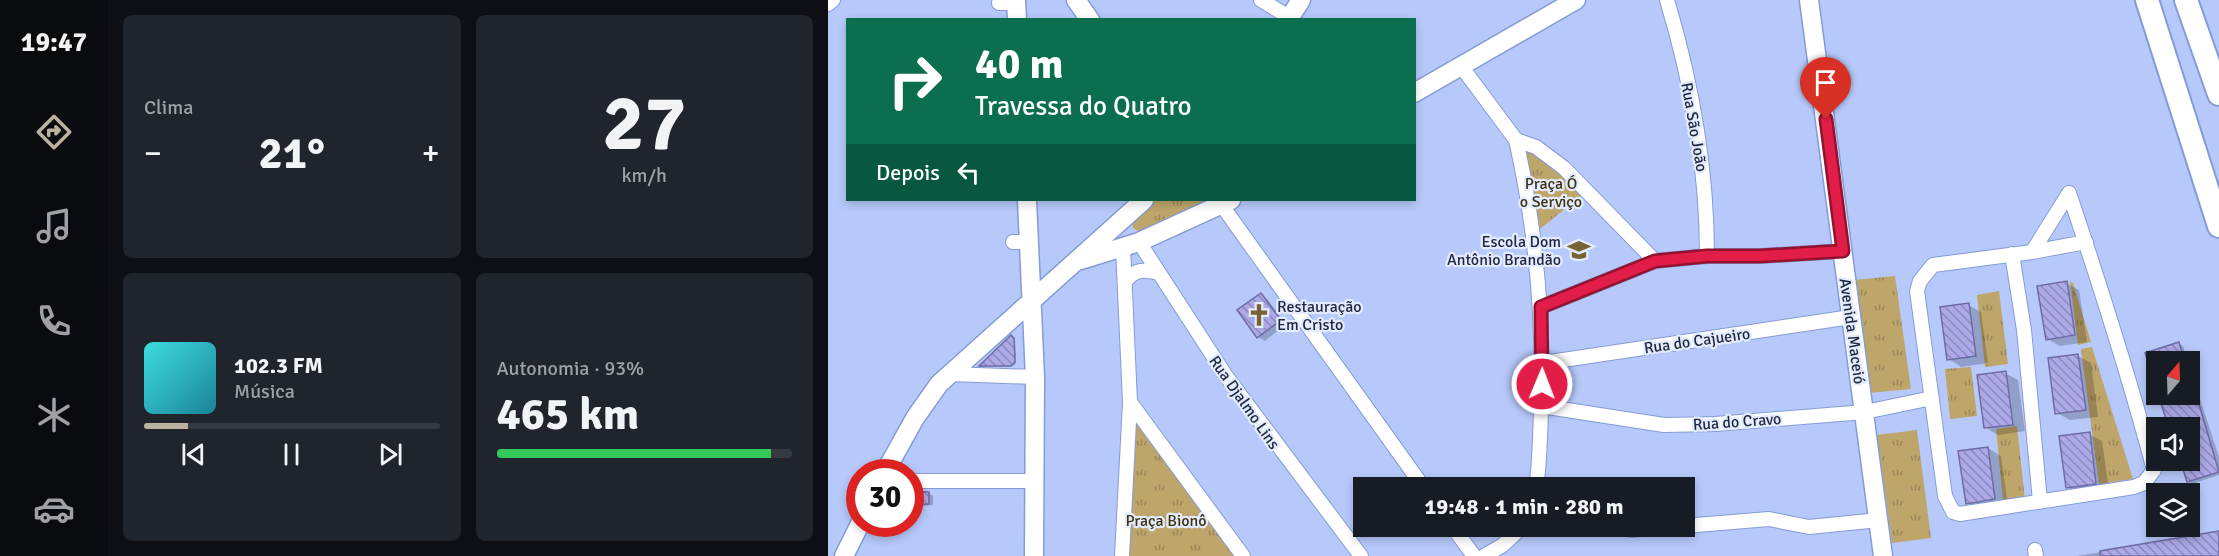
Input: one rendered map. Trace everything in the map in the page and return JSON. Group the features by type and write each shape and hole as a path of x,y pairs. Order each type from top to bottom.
{"highway":[{"path":"2147,0 2219,226"},
{"path":"2187,0 2219,94"}],"street":[{"path":"828,4 833,0"},
{"path":"1076,0 1089,18"},
{"path":"1261,0 1288,18 1301,0"},
{"path":"1416,92 1576,0"},
{"name":"Rua São João","path":"1667,0 1679,42 1700,148 1707,199 1707,256"},
{"name":"Avenida Maceió","path":"1809,0 1883,556"},
{"path":"1461,66 1516,140 1528,194 1541,307 1543,363 1537,477"},
{"path":"1516,140 1536,147 1564,168 1655,261"},
{"path":"2032,252 2069,193 2086,242 2119,341 2154,470 2144,483 2134,487 1960,514 1953,512 1945,496 1917,291 1920,281 1933,265 2032,252 2086,242"},
{"path":"892,459 915,418 939,384 1143,201"},
{"path":"1074,262 1131,244 1224,201 1417,477"},
{"path":"1022,202 1034,333 1034,556"},
{"path":"1122,556 1130,402 1125,282 1133,241 1123,235 1121,223 1124,218"},
{"name":"Rua Djalmo Lins","path":"1131,244 1159,273 1226,376 1361,556"},
{"path":"1025,246 1038,265 1057,278"},
{"path":"1541,307 1655,261 1707,256 1760,256 1843,251"},
{"path":"2012,254 2024,330 2040,501"},
{"path":"1125,282 1135,272 1145,270 1159,273"},
{"name":"Rua do Cajueiro","path":"1543,363 1851,317"},
{"path":"1006,323 1034,333"},
{"path":"950,374 1035,377"},
{"name":"Rua do Cravo","path":"1541,406 1664,425 1715,424 1864,412 1932,398"},
{"path":"1130,402 1243,556"},
{"path":"924,481 1033,481"},
{"path":"1695,525 1769,519 1809,527 1879,520"},
{"path":"844,556 854,537"},
{"path":"1460,537 1474,556"},
{"path":"1484,556 1511,537"}],"green space":[{"name":"Praça Ó o Serviço","path":"1519,145 1531,147 1585,193 1536,232"},
{"path":"1147,201 1211,201 1142,233 1133,228 1132,221"},
{"path":"1895,276 1911,389 1869,393 1854,280"},
{"path":"2070,281 2073,283 2091,342 2078,345"},
{"path":"1999,291 2008,364 1985,367 1977,295"},
{"path":"2092,347 2133,479 2099,484 2081,349"},
{"path":"1971,367 1977,416 1950,419 1945,369"},
{"name":"Praça Bionô","path":"1132,410 1235,556 1129,556"},
{"path":"2017,426 2025,500 2003,501 1996,429"},
{"path":"1917,430 1931,538 1892,543 1877,435"}],"building":[{"path":"2067,281 2075,335 2046,340 2037,286"},
{"name":"Restauração Em Cristo","path":"1261,293 1281,320 1257,338 1237,310"},
{"path":"1969,303 1976,356 1947,360 1940,307"},
{"path":"1011,335 1014,338 1015,362 1011,366 979,366"},
{"path":"2179,342 2182,351 2151,351"},
{"path":"2078,354 2086,410 2055,414 2048,358"},
{"path":"2006,371 2013,425 1984,428 1977,375"},
{"path":"2162,405 2199,405 2219,472 2187,482 2184,471 2200,471 2200,417 2165,417"},
{"path":"2090,432 2096,484 2066,488 2059,436"},
{"path":"1988,447 1995,499 1966,504 1958,451"},
{"path":"924,492 929,492 929,504 924,504"},
{"path":"2219,531 2219,556 2100,556 2100,551 2183,537 2200,537 2200,534"}],"place":[{"name":"Escola Dom Antônio Brandão","path":"1579,250"},
{"name":"Restauração Em Cristo","path":"1259,315"}],"route":[{"path":"1542,384 1541,307 1625,271 1655,261 1707,256 1760,256 1843,251 1826,119"}]}
